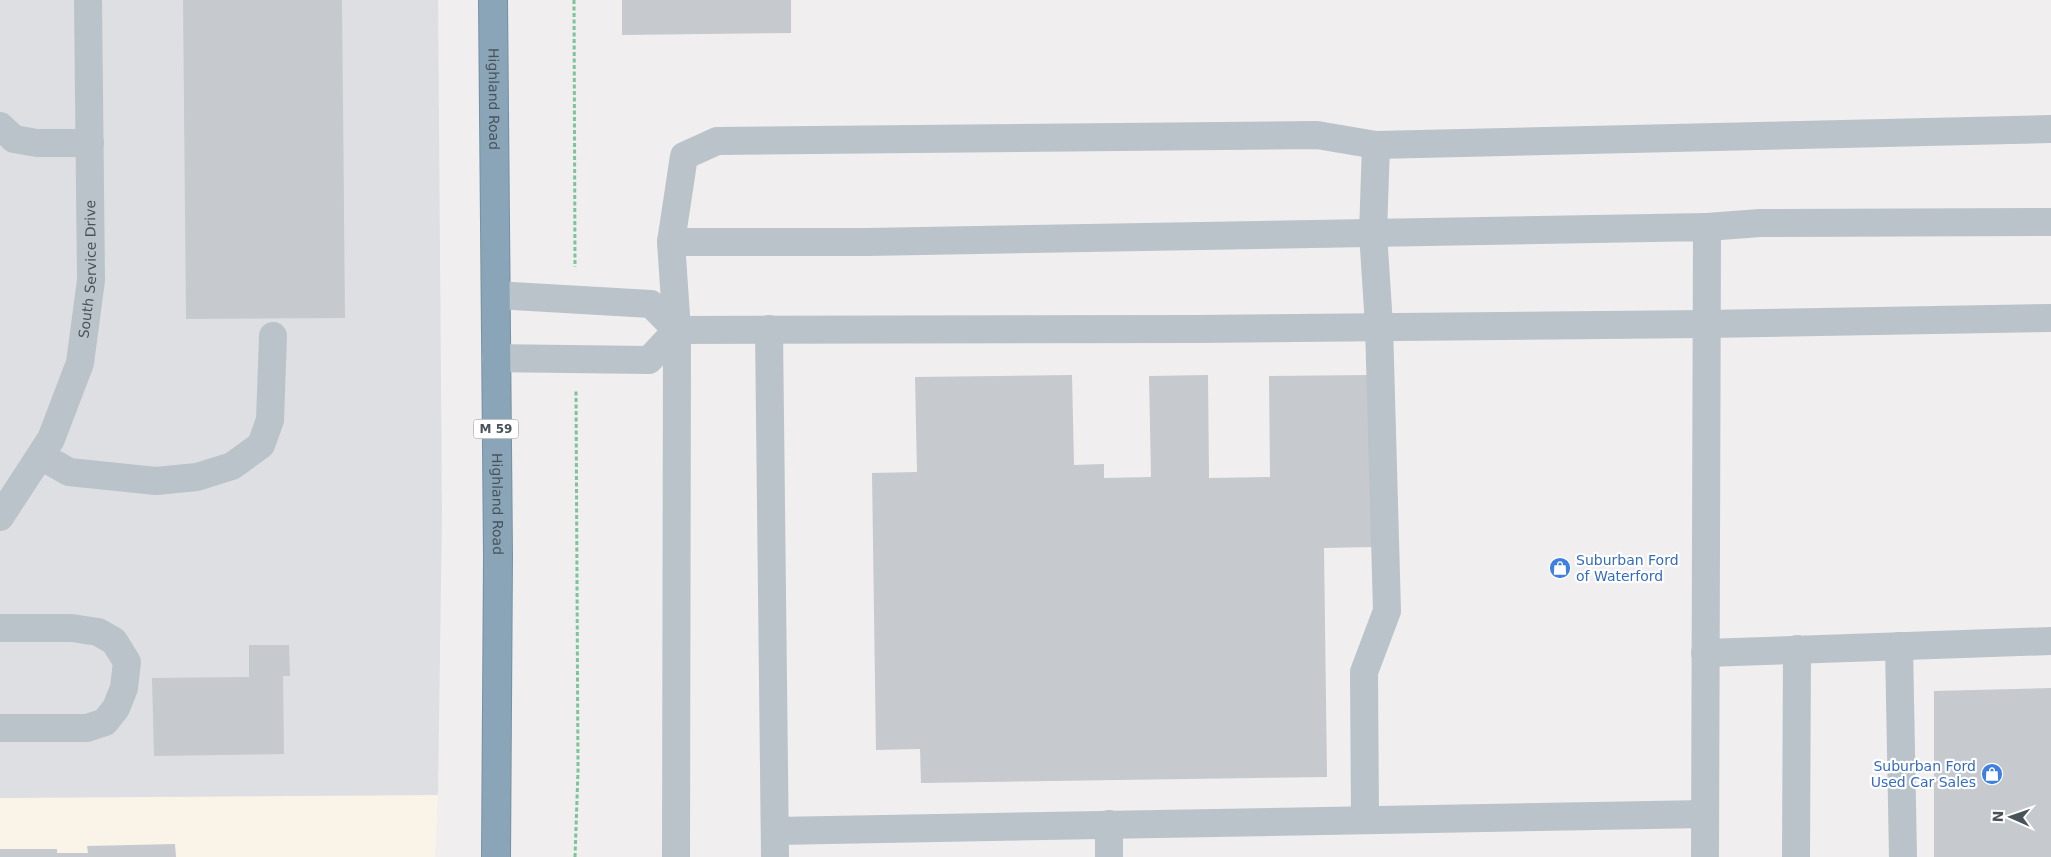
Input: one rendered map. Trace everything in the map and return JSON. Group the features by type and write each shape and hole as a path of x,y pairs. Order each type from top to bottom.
{"highway":[{"name":"Highland Road","path":"493,0 498,666 496,857"}],"street":[{"name":"South Service Drive","path":"0,517 51,439 80,363 91,280 88,0"},
{"path":"0,126 14,139 37,144 90,143"},
{"path":"676,857 678,330 671,242 684,156 717,141 1317,135 1376,145 2051,129"},
{"path":"1365,820 1364,672 1386,611 1380,326 1373,233 1376,145"},
{"path":"671,242 867,242 1707,227 1760,223 2051,222"},
{"path":"1705,857 1707,227"},
{"path":"496,295 651,304 678,330 1195,329 1706,324 2051,318"},
{"path":"769,329 775,844 1109,824 1704,814"},
{"path":"496,358 649,360 678,330"},
{"path":"40,456 69,472 156,481 197,476 232,466 261,444 270,420 273,336"},
{"path":"0,628 72,628 98,632 114,641 127,662 124,688 116,708 105,722 87,728 0,728"},
{"path":"1705,653 2051,641"},
{"path":"1899,646 1902,857"},
{"path":"1796,857 1797,649"},
{"path":"1109,824 1109,857"}],"path":[{"path":"574,0 575,299"},
{"path":"575,857 578,771 576,359"}],"shaded area":[{"path":"0,0 438,0 442,510 438,795 0,798"},
{"path":"438,795 435,857 0,857 0,798"}],"building":[{"path":"183,0 342,0 345,318 186,319"},
{"path":"622,0 791,0 791,33 622,35"},
{"path":"1072,375 1074,465 1104,464 1104,478 1151,477 1149,376 1208,375 1209,478 1270,477 1269,376 1370,375 1372,547 1324,548 1327,777 921,783 920,749 876,750 872,473 917,472 915,377"},
{"path":"249,645 289,645 290,676 283,676 284,754 154,756 152,678 249,677"},
{"name":"Suburban Ford Used Car Sales","path":"2051,688 2051,857 1934,857 1934,691"},
{"path":"175,844 176,857 0,857 0,849 57,849 57,853 88,853 87,846"}],"place":[{"name":"Suburban Ford of Waterford","path":"1560,568"},
{"name":"Suburban Ford Used Car Sales","path":"1992,774"}]}
